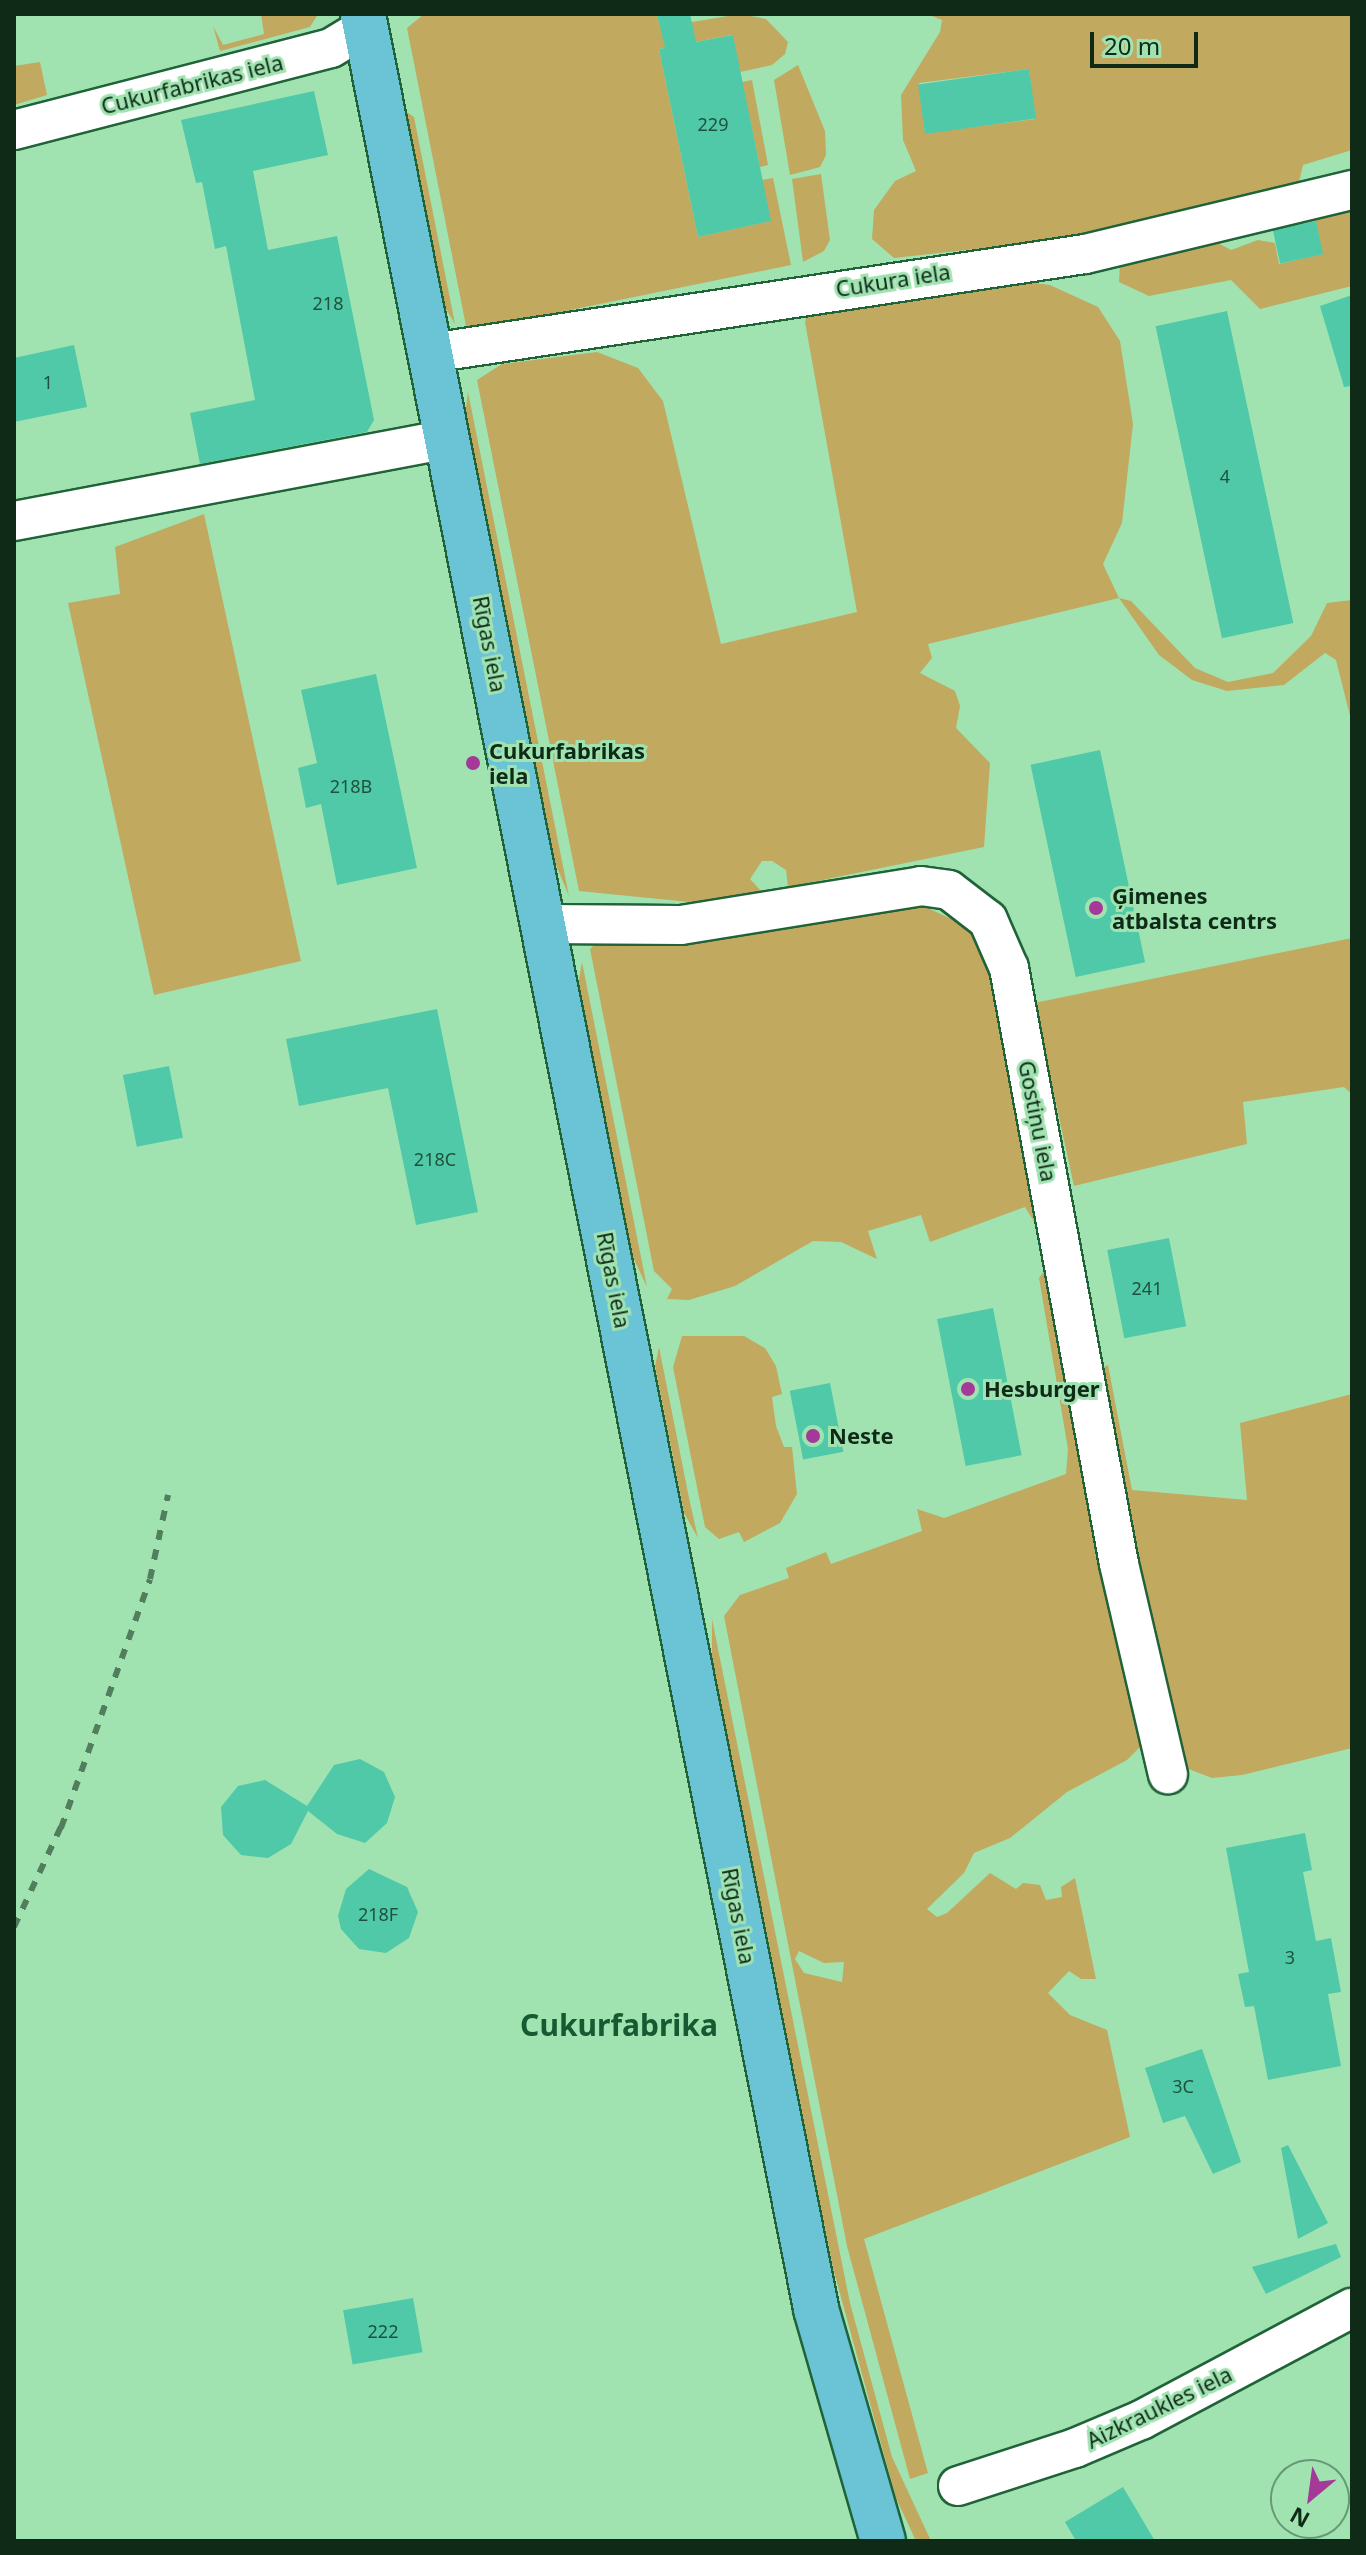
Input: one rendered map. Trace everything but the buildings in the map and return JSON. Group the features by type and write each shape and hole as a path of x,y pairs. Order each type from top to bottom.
{"highway":[{"name":"Rīgas iela","path":"364,20 546,924 816,2309 883,2541"}],"street":[{"name":"Cukurfabrikas iela","path":"14,130 331,48 364,20"},
{"name":"Cukura iela","path":"431,353 1085,254 1352,190"},
{"path":"14,521 449,439"},
{"name":"Gostiņu iela","path":"546,924 681,925 921,886 949,890 988,920 1009,968 1119,1564 1168,1774"},
{"name":"Aizkraukles iela","path":"958,2486 1075,2448 1141,2420 1352,2308"}],"shaded area":[{"path":"261,14 318,14 310,27 220,51 213,26 223,45 264,34"},
{"path":"424,14 657,14 662,34 692,27 692,22 740,14 766,19 788,42 785,54 772,65 740,72 732,35 659,49 698,237 770,221 762,180 773,178 791,265 467,331 407,28"},
{"path":"927,14 1352,14 1352,150 1303,165 1299,182 1280,196 1155,229 894,258 872,239 874,210 895,181 916,171 903,140 901,95 940,32 942,20","holes":["1029,69 1035,119 925,133 919,83"]},
{"path":"40,62 47,95 14,105 14,66"},
{"path":"798,65 825,131 826,155 820,167 790,175 774,80"},
{"path":"752,80 768,165 760,167 742,82"},
{"path":"405,111 414,117 455,324 443,304"},
{"path":"821,174 830,240 824,251 803,262 792,179"},
{"path":"1352,196 1352,286 1260,309 1231,280 1149,296 1119,282 1120,262 1201,234 1231,250 1258,240 1275,243 1279,264 1322,254 1314,211"},
{"path":"997,278 1050,285 1098,307 1120,341 1133,424 1122,523 1103,564 1119,598 928,644 932,658 920,673 955,691 960,706 956,728 990,763 984,847 788,887 786,870 772,861 762,861 750,879 762,892 699,903 579,891 477,380 502,364 597,352 638,368 663,401 721,644 857,612 805,322 809,309"},
{"path":"468,392 569,896 553,858 465,416"},
{"path":"204,514 301,961 154,995 68,603 120,594 115,547"},
{"path":"1119,598 1131,601 1195,668 1228,682 1273,673 1311,636 1327,603 1352,600 1352,724 1336,660 1325,653 1284,685 1227,691 1192,680 1159,655"},
{"path":"917,903 962,924 990,955 1040,1231 1025,1207 930,1242 921,1215 868,1231 877,1259 841,1242 813,1241 735,1286 689,1300 667,1299 672,1289 654,1271 590,949 596,943"},
{"path":"1352,938 1352,1094 1344,1087 1243,1102 1247,1144 1074,1186 1034,1003"},
{"path":"582,962 647,1287 633,1257 578,985"},
{"path":"1047,1267 1146,1741 1127,1760 1067,1792 1010,1838 974,1853 964,1873 927,1909 937,1917 947,1913 990,1873 1016,1889 1023,1883 1040,1885 1046,1900 1062,1897 1061,1887 1075,1878 1096,1979 1081,1979 1069,1971 1048,1993 1070,2015 1107,2030 1130,2137 864,2239 928,2473 910,2479 847,2246 724,1616 740,1595 789,1578 786,1568 826,1552 831,1564 922,1531 917,1509 944,1518 1066,1474 1068,1449 1039,1278","holes":["799,1951 824,1963 844,1962 842,1982 804,1973 795,1959"]},
{"path":"682,1336 744,1336 765,1348 776,1366 782,1394 772,1397 776,1426 784,1447 792,1447 797,1494 780,1523 744,1542 739,1532 719,1539 705,1527 673,1367"},
{"path":"659,1347 698,1538 684,1513 655,1366"},
{"path":"1108,1365 1132,1490 1247,1500 1240,1423 1352,1394 1352,1748 1242,1775 1212,1778 1178,1765 1100,1369"},
{"path":"712,1619 850,2303 892,2457 931,2541 916,2541 896,2498 833,2268 712,1658"}],"railway":[{"path":"61,1828 150,1579 168,1495"},
{"path":"14,1927 65,1818"}],"place":[{"name":"Cukurfabrikas iela","path":"473,763"},
{"name":"Ģimenes atbalsta centrs","path":"1096,908"},
{"name":"Hesburger","path":"968,1389"},
{"name":"Neste","path":"813,1436"}],"district":[{"name":"Cukurfabrika","path":"619,2025"}]}
